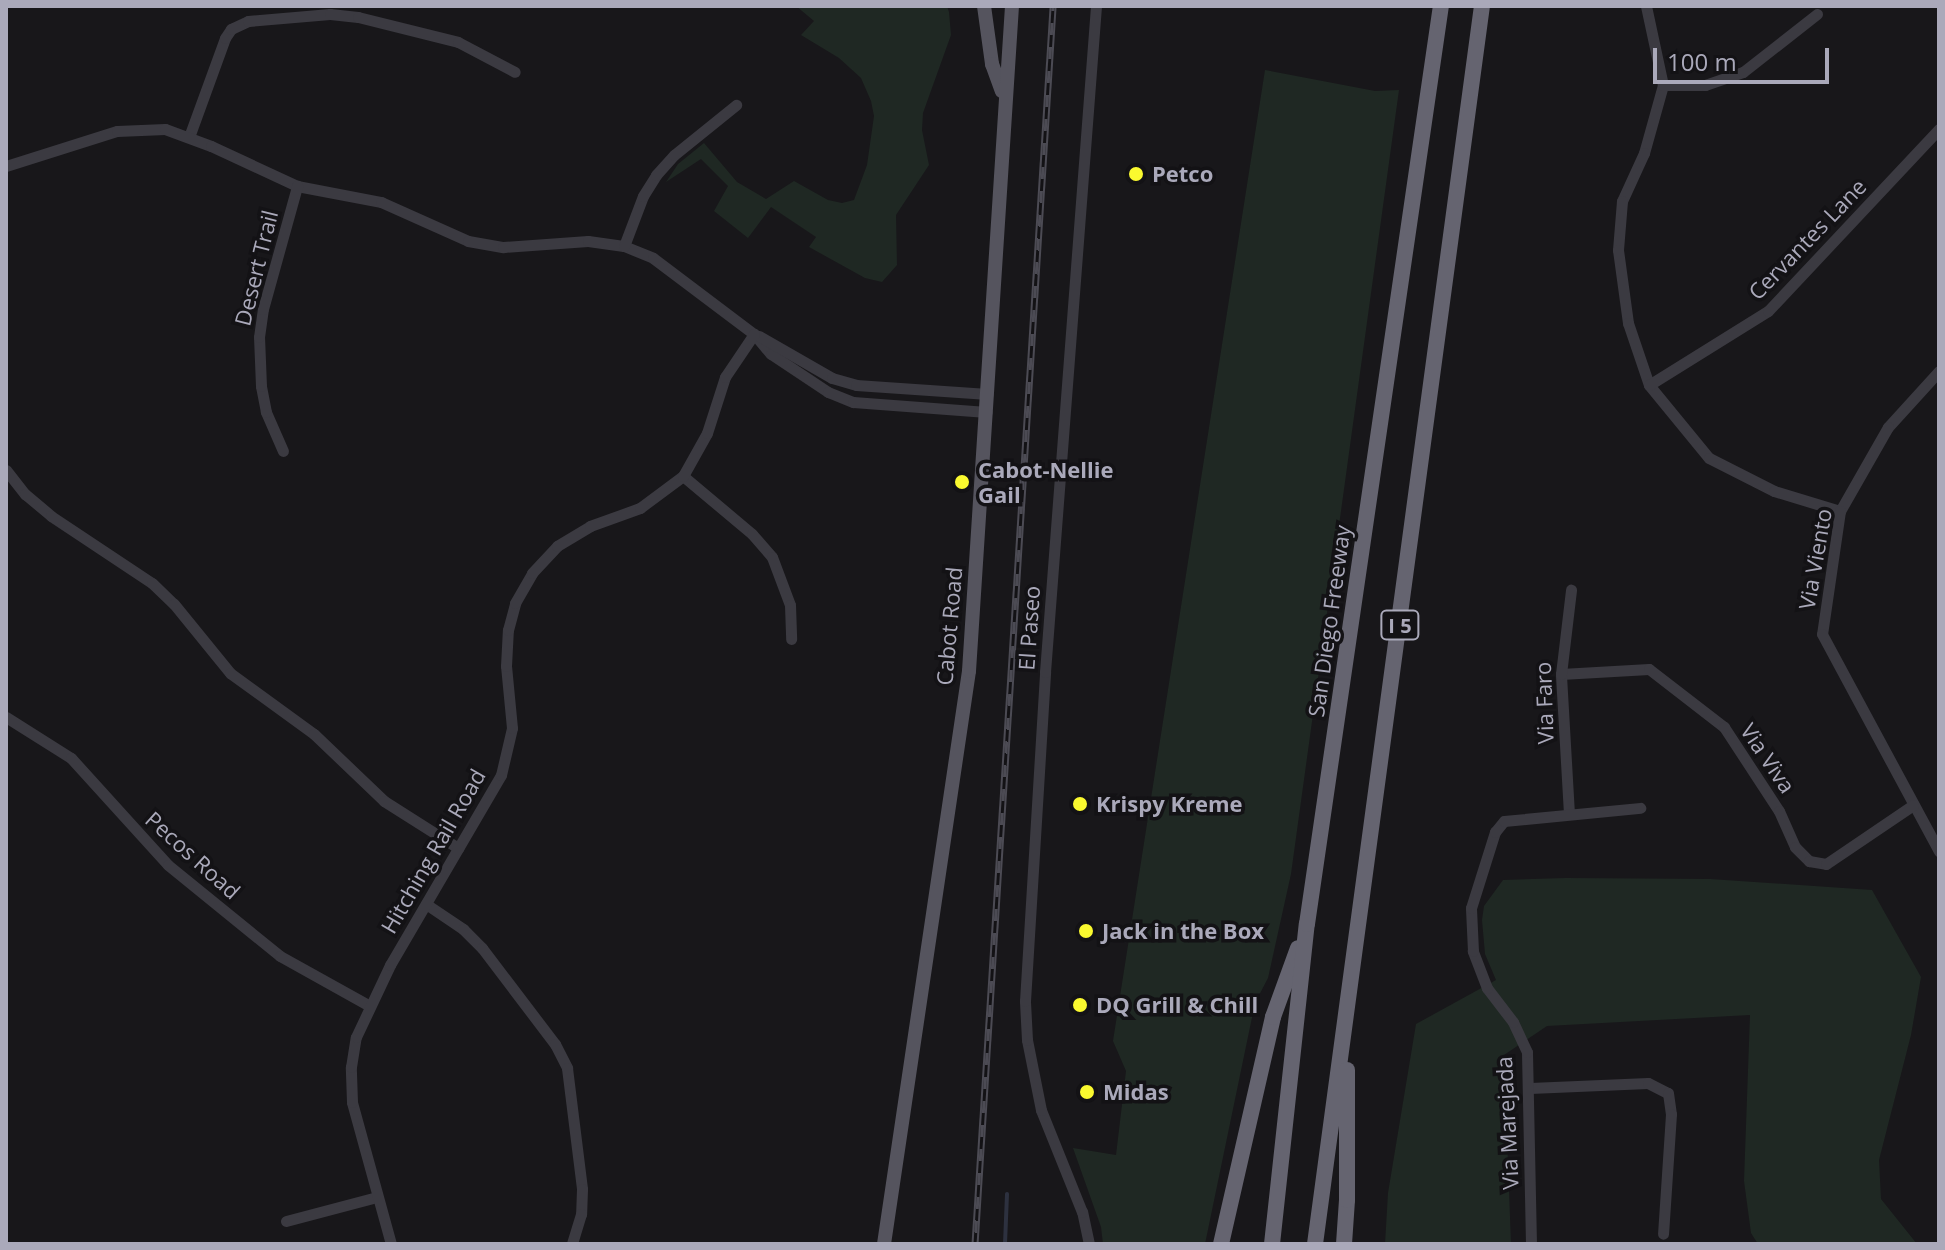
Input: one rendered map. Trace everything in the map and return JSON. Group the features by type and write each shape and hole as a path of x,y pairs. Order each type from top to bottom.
{"highway":[{"name":"San Diego Freeway","path":"1272,1244 1307,924 1441,6"},
{"name":"I 5","path":"1315,1244 1482,6"},
{"path":"1221,1244 1273,1017 1307,924"},
{"path":"1344,1244 1347,1200 1347,1007"}],"main road":[{"path":"984,6 992,64 1004,100"},
{"name":"Cabot Road","path":"884,1244 969,671 1012,6"}],"street":[{"name":"El Paseo","path":"1089,1244 1082,1212 1041,1110 1027,1040 1025,1001 1045,672 1096,6"},
{"path":"1646,6 1663,85 1644,153 1622,201 1618,250 1628,323 1649,385 1709,458 1774,491 1840,511"},
{"path":"189,137 225,38 231,29 248,21 330,14 358,17 458,42 515,72"},
{"path":"1663,85 1705,85 1743,72 1817,14"},
{"path":"624,246 643,196 656,175 674,155 736,105"},
{"path":"6,166 117,131 155,128 189,137 297,186 381,202 468,241 503,247 588,241 624,246 653,258 754,334 771,354 804,378 853,402 987,412"},
{"name":"Cervantes Lane","path":"1649,385 1768,311 1939,129"},
{"name":"Desert Trail","path":"283,451 266,412 261,386 259,337 263,309 297,186"},
{"path":"754,334 777,343 832,378 856,385 988,394"},
{"name":"Hitching Rail Road","path":"391,1244 352,1102 353,1052 368,1005 501,775 509,750 512,717 506,666 508,630 515,603 532,573 557,546 590,526 640,508 683,476 707,433 725,377 754,334"},
{"name":"Via Viento","path":"1939,371 1888,427 1840,511 1822,634 1939,851"},
{"path":"6,470 25,494 51,516 152,583 174,604 230,673 314,734 384,801 458,848"},
{"path":"683,476 752,534 772,557 790,605 791,639"},
{"name":"Via Faro","path":"1569,814 1561,674 1571,590"},
{"name":"Via Viva","path":"1561,674 1649,669 1724,727 1779,811 1795,847 1809,861 1826,864 1913,805"},
{"name":"Pecos Road","path":"6,717 71,758 168,865 280,956 368,1005"},
{"name":"Via Marejada","path":"1531,1244 1527,1052 1513,1022 1487,988 1473,951 1471,908 1487,852 1495,832 1504,821 1640,808"},
{"path":"426,904 463,929 482,948 555,1044 567,1068 582,1189 581,1214 572,1244"},
{"path":"1530,1088 1648,1083 1668,1093 1671,1114 1663,1234"},
{"path":"286,1221 377,1197"}],"shaded area":[{"path":"796,6 947,6 949,12 951,35 923,113 922,130 929,165 896,215 897,265 882,282 865,278 809,247 816,237 771,207 748,238 714,211 728,186 701,159 666,182 678,164 704,143 737,182 766,199 794,181 828,200 842,203 854,200 867,165 874,116 871,101 861,78 839,58 801,35 814,21"},
{"path":"1265,70 1375,91 1399,90 1291,874 1268,978 1255,1003 1205,1244 1103,1244 1101,1227 1073,1148 1116,1155 1126,1071 1113,1041"},
{"path":"1710,879 1872,890 1921,977 1911,1035 1879,1160 1881,1199 1917,1244 1758,1244 1751,1233 1744,1181 1750,1015 1547,1026 1504,1055 1511,1244 1385,1244 1388,1193 1416,1024 1496,980 1485,954 1482,920 1484,906 1503,880"}],"waterway":[{"path":"1005,1244 1007,1194"}],"railway":[{"path":"975,1244 1053,6"}],"place":[{"name":"Petco","path":"1136,174"},
{"name":"Cabot-Nellie Gail","path":"962,482"},
{"name":"Krispy Kreme","path":"1080,804"},
{"name":"Jack in the Box","path":"1086,931"},
{"name":"DQ Grill & Chill","path":"1080,1005"},
{"name":"Midas","path":"1087,1092"}]}
